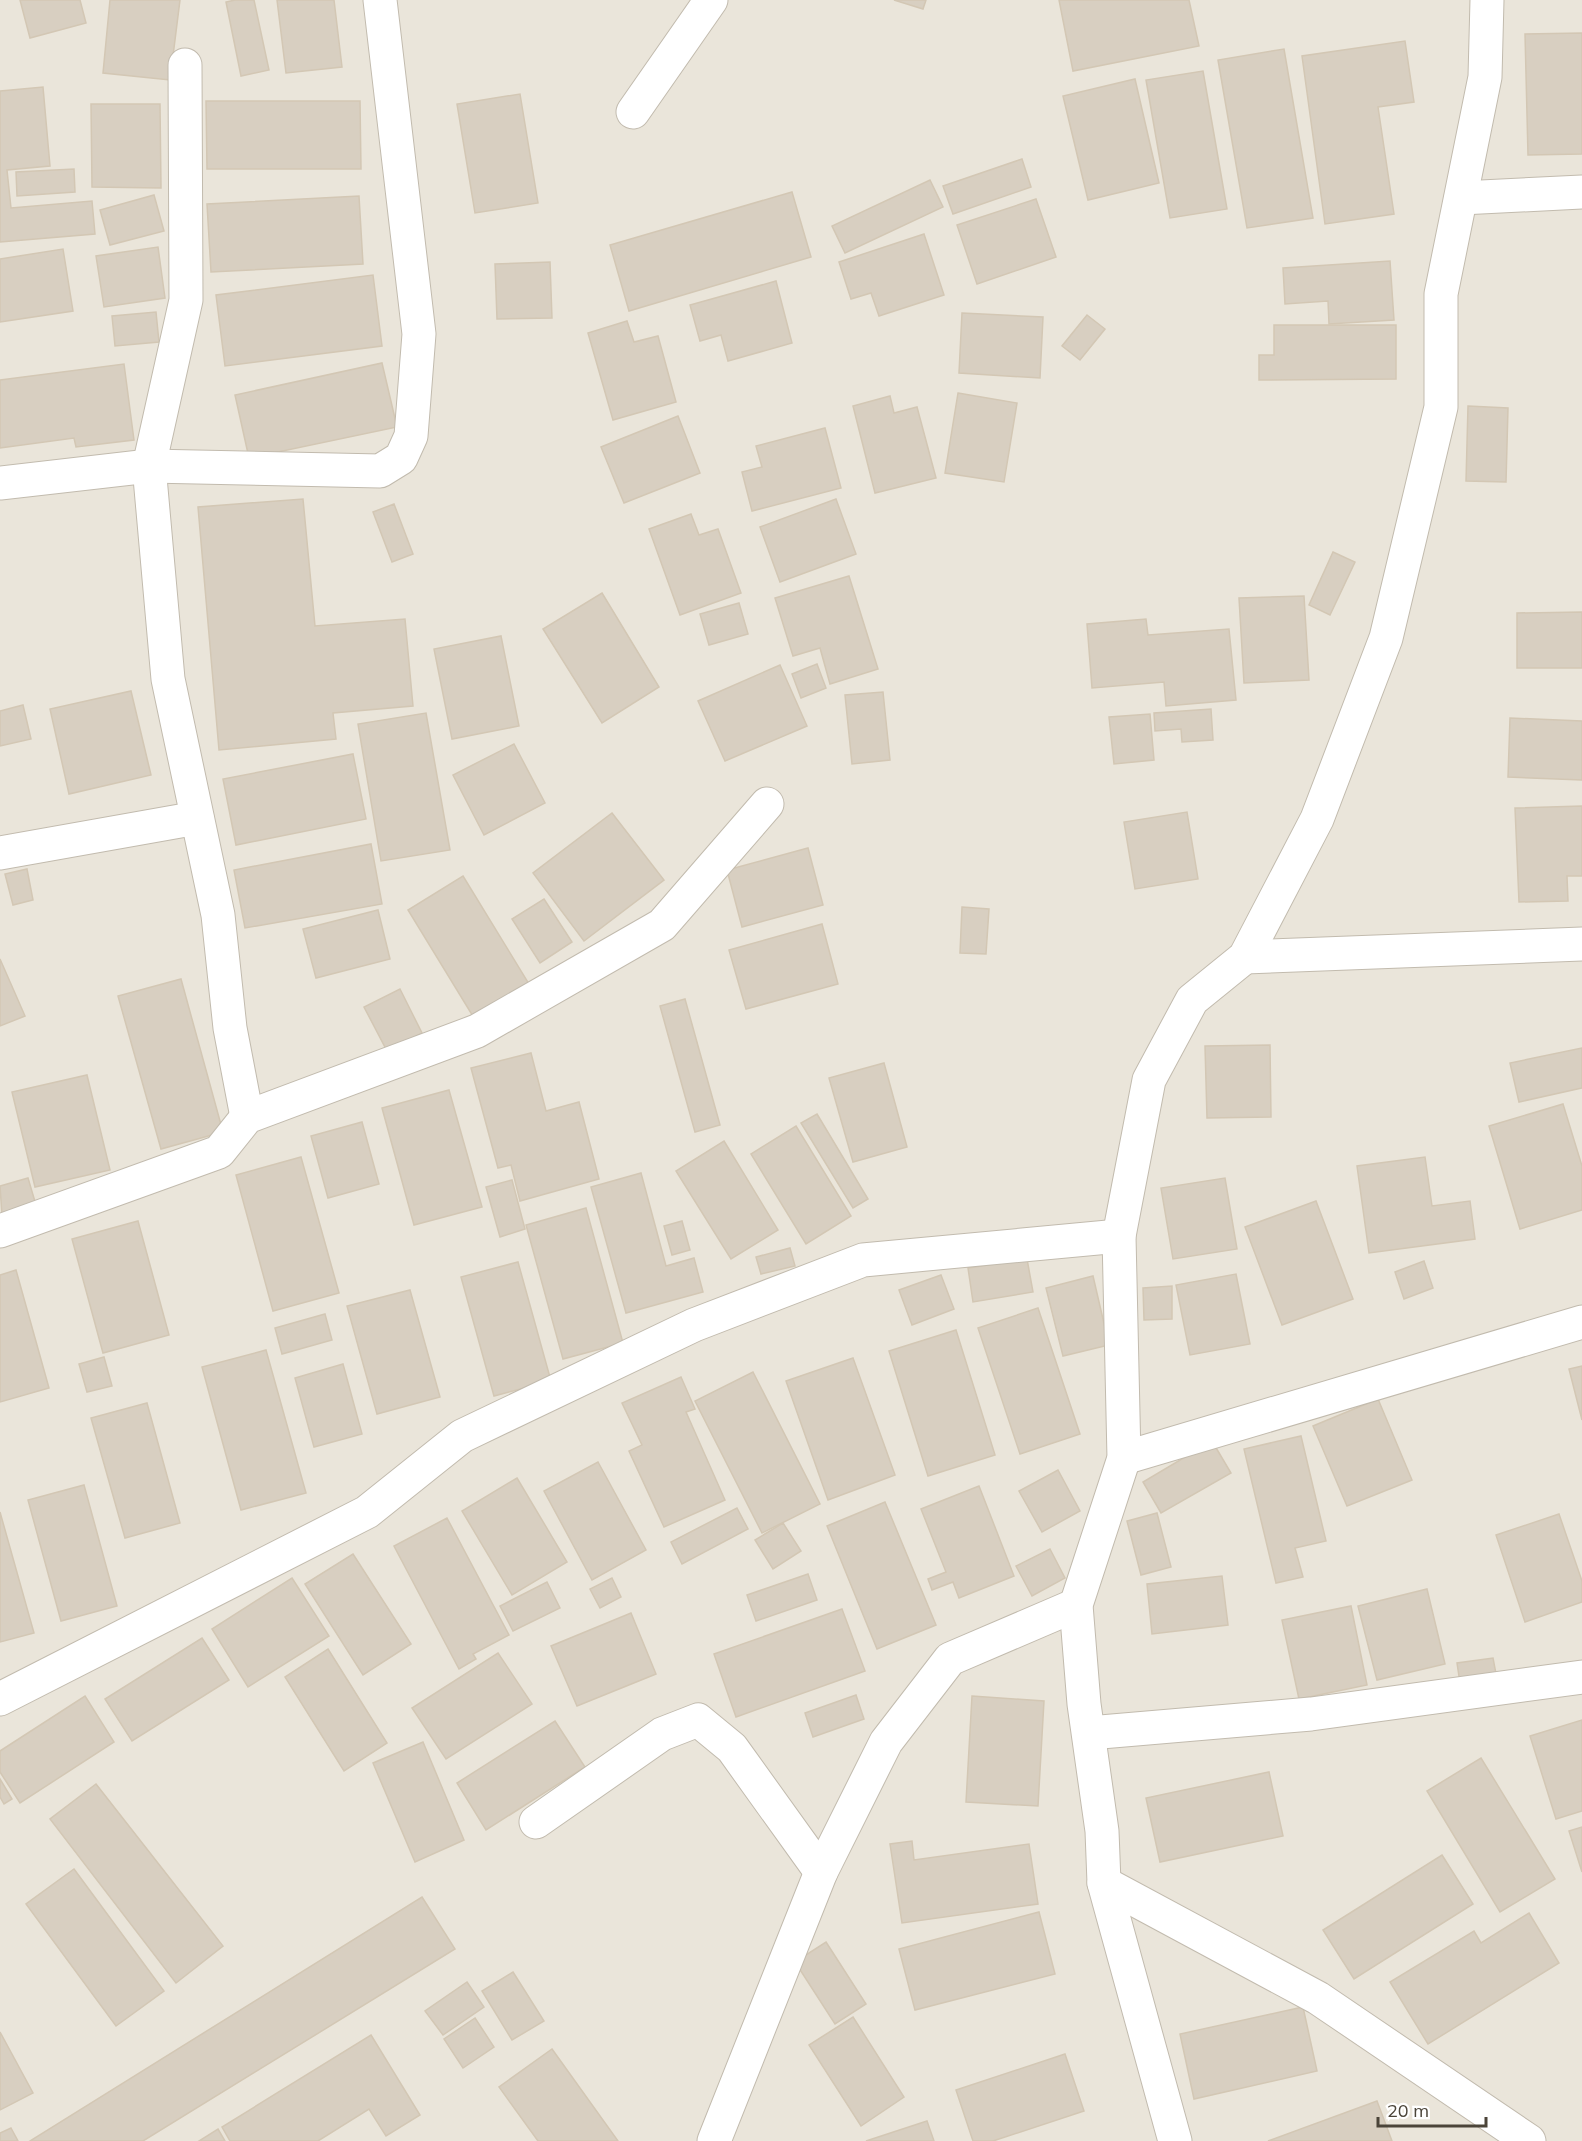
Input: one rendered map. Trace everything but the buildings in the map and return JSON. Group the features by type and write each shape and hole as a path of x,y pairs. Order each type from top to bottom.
{"street":[{"path":"0,483 149,466 380,471 401,458 411,436 419,334 380,0"},
{"path":"633,112 711,0"},
{"path":"1175,2141 1104,1883 1102,1831 1084,1704 1076,1605 1124,1458 1119,1236 1149,1080 1192,1000 1245,957 1317,819 1386,638 1441,407 1441,294 1485,77 1487,0"},
{"path":"185,65 186,300 149,466 168,680 218,915 230,1028 247,1117"},
{"path":"1461,198 1582,192"},
{"path":"0,1231 219,1152 247,1117 477,1031 662,925 766,804"},
{"path":"0,853 197,818"},
{"path":"1245,957 1582,944"},
{"path":"0,1699 367,1512 462,1437 694,1325 863,1260 1119,1236"},
{"path":"1124,1458 1582,1322"},
{"path":"727,2131 821,1872 886,1742 950,1659 1076,1605"},
{"path":"1089,1733 1311,1714 1582,1677"},
{"path":"536,1822 662,1734 698,1720 732,1748 821,1872"},
{"path":"1104,1883 1318,1998 1529,2141"}],"shaded area":[{"path":"0,0 1582,0 1582,2141 0,2141"}]}
